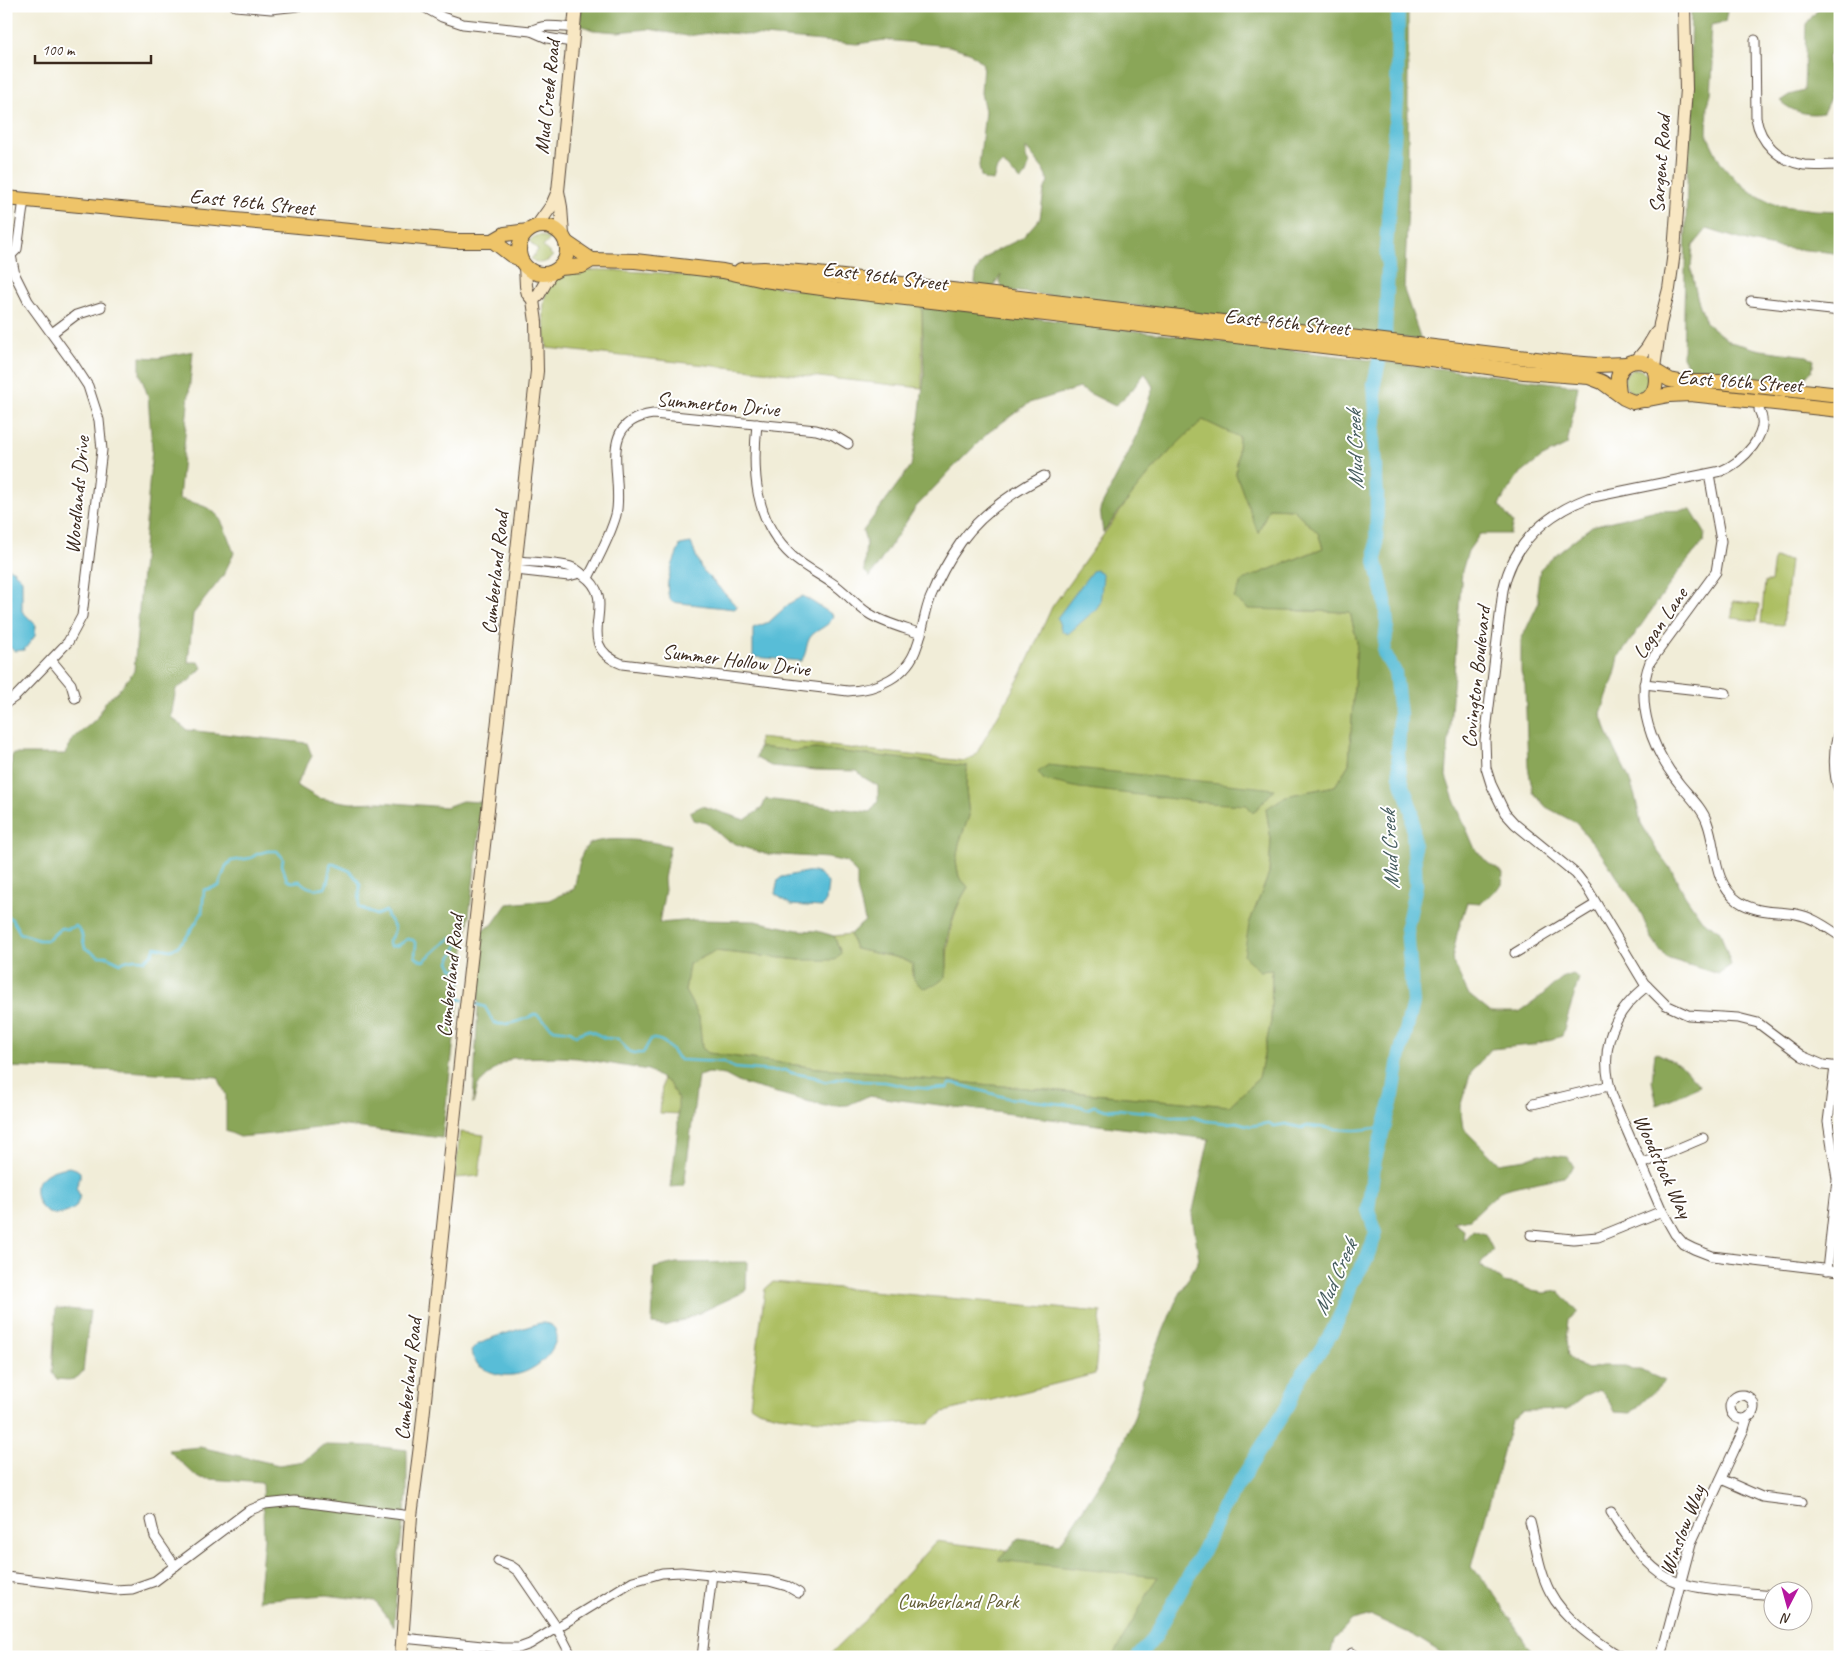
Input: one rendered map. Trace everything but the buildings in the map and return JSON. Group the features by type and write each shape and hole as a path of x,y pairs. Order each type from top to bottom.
{"main road":[{"name":"Mud Creek Road","path":"565,239 558,192 576,6"},
{"name":"Sargent Road","path":"1654,370 1660,324 1670,282 1677,207 1686,90 1684,6"},
{"name":"Mud Creek Road","path":"533,229 552,205 558,192"},
{"name":"East 96th Street","path":"7,198 438,240 493,241 506,234 533,229"},
{"path":"523,263 519,250 520,241 533,229 548,226 559,231 565,239 592,260"},
{"path":"532,300 539,294 566,259 565,239"},
{"path":"493,241 537,274 556,270"},
{"name":"East 96th Street","path":"556,270 582,266 592,260 635,261 723,271 802,286 1410,350 1592,365 1645,362 1670,380 1680,382 1720,382 1834,395"},
{"name":"Cumberland Road","path":"401,1657 411,1516 434,1324 467,1001 517,565 537,371 538,339 532,300 526,286 523,263"},
{"name":"Sargent Road","path":"1632,362 1647,348 1660,324"},
{"name":"East 96th Street","path":"1410,350 1538,374 1593,378 1633,402 1669,395 1690,394 1765,406 1840,410"},
{"path":"1619,394 1618,377 1632,362"},
{"path":"1646,400 1653,393 1656,380 1654,370"},
{"path":"1765,406 1762,396 1767,394 1799,397 1834,395"}],"street":[{"path":"235,6 271,9 298,6"},
{"path":"422,6 442,17 463,24 531,31 547,38 572,42"},
{"path":"531,31 544,26 574,28"},
{"path":"1755,40 1756,118 1758,129 1765,141 1780,156 1795,163 1806,165 1840,165"},
{"path":"6,230 7,198"},
{"name":"Woodlands Drive","path":"6,704 16,696 71,638 82,616 102,450 99,420 88,386 52,333 34,312 15,275 9,252 17,249 24,200"},
{"path":"1751,302 1840,311"},
{"path":"52,333 76,315 101,307"},
{"name":"Covington Boulevard","path":"1765,406 1760,430 1750,450 1731,467 1709,474 1588,498 1570,505 1549,518 1530,537 1515,558 1505,578 1485,740 1486,768 1491,784 1505,813 1526,834 1555,855 1576,874 1646,986 1660,1000 1688,1015 1738,1018 1758,1023 1802,1056 1823,1065 1837,1067"},
{"name":"Summerton Drive","path":"584,575 610,535 616,515 618,500 615,450 621,432 630,422 641,416 653,414 825,432 848,444"},
{"path":"757,424 755,458 757,495 765,517 776,537 791,555 838,588 862,609 879,618 921,634"},
{"name":"Logan Lane","path":"1709,474 1721,541 1716,572 1650,662 1644,684 1643,700 1645,711 1665,766 1705,816 1718,873 1727,891 1746,906 1767,911 1807,916 1840,936"},
{"name":"Summer Hollow Drive","path":"584,575 600,597 600,614 596,633 602,651 622,664 848,691 866,690 885,683 901,671 913,656 936,584 961,541 1006,498 1018,489 1044,476"},
{"path":"517,565 569,576 584,575"},
{"path":"51,660 71,684 75,698"},
{"path":"1644,684 1726,693"},
{"path":"1840,729 1835,765 1835,775 1840,792"},
{"path":"1515,953 1596,904"},
{"name":"Woodstock Way","path":"1646,986 1627,1004 1614,1025 1606,1058 1608,1086 1662,1211 1674,1234 1684,1244 1703,1253 1840,1271"},
{"path":"1827,1270 1837,1180 1828,1122 1837,1067"},
{"path":"1533,1104 1608,1086"},
{"path":"1642,1164 1703,1138"},
{"path":"1531,1235 1573,1239 1598,1237 1662,1211"},
{"name":"Winslow Way","path":"1661,1657 1687,1556 1697,1528 1744,1429 1746,1419"},
{"path":"1721,1479 1762,1497 1802,1502"},
{"path":"6,1577 115,1590 132,1589 155,1581 248,1511 265,1504 294,1501 411,1516"},
{"path":"1611,1512 1640,1554 1662,1574 1691,1586 1764,1594"},
{"path":"151,1520 155,1537 176,1566"},
{"path":"1530,1522 1544,1576 1551,1594 1578,1624 1621,1657"},
{"path":"498,1561 518,1571 557,1628 572,1657"},
{"path":"403,1638 519,1648 530,1644 612,1593 644,1577 662,1573 712,1574 780,1583 799,1593"},
{"path":"702,1657 712,1574"},
{"path":"468,1645 468,1657"}],"green space":[{"path":"581,6 1408,6 1408,205 1404,290 1421,340 1003,290 999,282 1001,275 994,288 986,288 975,284 976,271 984,260 992,253 1022,238 1040,218 1044,191 1048,181 1043,169 1026,148 1026,157 1029,165 1026,174 1021,180 1003,163 997,168 993,181 985,180 981,176 979,166 985,111 981,93 983,64 969,52 949,46 885,40 857,44 717,32 687,36 649,29 617,32 593,30 580,25"},
{"path":"1691,6 1728,6 1725,22 1711,25 1710,41 1713,63 1707,135 1720,162 1737,181 1754,194 1776,205 1840,211 1840,254 1774,247 1707,229 1693,246 1691,268 1697,297 1706,323 1730,342 1761,350 1807,356 1814,360 1812,371 1795,385 1702,375 1688,366 1683,357"},
{"path":"1818,6 1840,6 1840,43 1828,56 1830,98 1823,113 1812,114 1795,110 1780,101 1789,95 1804,91 1806,24 1820,7"},
{"path":"540,235 550,239 543,247 553,256 548,261 542,263 531,259 538,250 529,241"},
{"path":"606,270 662,273 922,304 922,388 547,348 544,308 545,298 552,281 560,276 571,273"},
{"path":"922,304 1578,386 1567,445 1541,458 1517,477 1499,505 1513,523 1510,534 1480,534 1468,551 1462,571 1446,776 1475,849 1488,863 1503,873 1502,885 1481,903 1467,902 1457,934 1452,959 1468,994 1490,1012 1519,1012 1562,978 1573,974 1579,978 1562,1036 1532,1045 1491,1049 1471,1072 1460,1107 1463,1128 1498,1163 1526,1159 1539,1154 1568,1157 1574,1167 1564,1177 1500,1191 1470,1219 1453,1222 1464,1230 1463,1241 1473,1230 1485,1234 1493,1250 1480,1265 1504,1282 1544,1293 1559,1291 1578,1312 1568,1320 1566,1340 1568,1356 1577,1364 1588,1369 1602,1366 1624,1366 1632,1370 1640,1370 1665,1381 1631,1413 1614,1412 1608,1399 1599,1390 1583,1397 1567,1410 1523,1411 1511,1422 1472,1567 1492,1591 1526,1644 1539,1657 1448,1657 1413,1635 1372,1616 1352,1621 1334,1640 1330,1657 1113,1657 1157,1577 998,1560 1019,1538 1060,1544 1116,1458 1135,1415 1143,1379 1175,1303 1199,1259 1192,1215 1209,1139 868,1096 848,1105 825,1106 740,1083 725,1075 709,1073 698,1076 684,1186 671,1187 678,1127 678,1099 669,1083 648,1070 577,1058 512,1058 496,1068 478,1085 473,1104 482,930 492,925 507,904 549,900 574,889 580,861 586,847 592,843 613,840 652,842 670,846 659,923 695,920 755,921 798,930 817,931 834,936 841,953 835,960 800,960 715,951 689,964 685,991 699,1017 702,1048 708,1053 818,1068 877,1072 912,1078 1229,1106 1259,1078 1271,1021 1272,970 1260,971 1244,956 1249,924 1269,874 1271,839 1266,809 1286,796 1335,786 1349,764 1357,642 1350,612 1248,609 1234,598 1243,580 1323,548 1318,533 1293,509 1269,508 1258,533 1236,474 1239,437 1203,420 1175,446 1150,474 1103,533 1100,509 1136,438 1153,387 1145,373 1132,390 1115,406 1079,388 1029,403 989,432 916,507 870,577 864,571 866,541 863,531 911,466 924,377"},
{"path":"193,351 179,499 204,506 217,515 234,553 223,576 193,614 188,662 199,662 202,668 189,681 176,689 171,717 187,730 307,743 312,756 296,785 318,798 351,803 380,802 446,807 462,801 483,802 442,1138 338,1125 240,1137 226,1131 226,1095 218,1077 126,1071 6,1067 6,862 12,754 65,754 73,739 96,719 106,701 118,691 134,671 152,448 148,396 140,374 140,357 158,358"},
{"path":"1636,369 1644,373 1648,381 1644,389 1636,393 1628,389 1624,381 1628,373"},
{"path":"1203,420 1239,437 1236,474 1258,532 1268,508 1293,509 1318,533 1323,548 1243,580 1299,611 1350,612 1357,642 1349,764 1335,786 1286,796 1266,809 1271,839 1269,874 1249,924 1272,970 1271,1021 1259,1078 1229,1106 912,1078 877,1072 818,1068 708,1053 702,1048 699,1017 685,991 689,964 715,951 800,960 841,953 834,936 850,934 855,949 900,958 913,964 912,976 947,968 948,946 954,916 968,887 959,877 956,862 959,843 969,816 966,789 967,766 816,749 795,751 759,747 759,738 964,761 975,756 1022,673 1052,607 1139,485 1185,435"},
{"path":"1691,510 1705,533 1704,541 1679,571 1619,657 1615,675 1601,713 1608,735 1628,776 1641,823 1702,920 1720,931 1731,965 1718,974 1666,958 1651,937 1639,909 1598,849 1576,823 1546,807 1533,792 1528,767 1525,685 1521,672 1521,640 1539,602 1537,591 1540,569 1592,526 1652,511"},
{"path":"1774,558 1790,560 1783,625 1761,623 1765,582 1771,582"},
{"path":"1733,601 1759,604 1757,621 1732,618"},
{"path":"759,747 795,751 816,749 967,766 966,789 969,816 959,843 956,862 959,877 968,887 957,906 950,927 947,942 946,977 935,985 924,988 914,978 913,964 900,958 855,949 850,934 865,921 857,888 857,874 846,862 828,858 766,854 726,840 707,823 693,820 690,812 702,806 745,820 762,808 766,799 870,812 878,801 878,786 857,771 771,766 756,758"},
{"path":"1048,765 1275,789 1253,813 1247,805 1209,803 1079,788 1044,780 1038,772"},
{"path":"1655,1052 1681,1065 1700,1086 1657,1105 1652,1081"},
{"path":"663,1071 685,1072 682,1114 660,1113"},
{"path":"460,1132 484,1135 479,1176 455,1178"},
{"path":"747,1262 746,1291 684,1320 666,1326 652,1324 654,1268 676,1263"},
{"path":"773,1282 1101,1312 1095,1374 944,1412 927,1424 882,1425 810,1419 778,1415 758,1410 750,1405 765,1289"},
{"path":"56,1308 90,1311 83,1371 72,1380 57,1379 52,1373"},
{"path":"323,1445 372,1446 407,1450 407,1495 399,1554 394,1626 375,1601 326,1595 258,1600 264,1539 262,1483 198,1478 168,1450 200,1447 279,1465 304,1461"},
{"name":"Cumberland Park","path":"936,1541 1179,1573 1124,1657 827,1657 865,1620"}],"water":[{"path":"691,543 701,568 737,607 734,609 672,602 667,589 672,566 680,545"},
{"path":"6,568 13,570 22,580 22,611 36,625 35,636 24,650 15,651 6,645"},
{"path":"1092,571 1101,572 1103,576 1100,603 1096,609 1068,634 1062,631 1057,618"},
{"path":"803,596 833,615 830,622 810,638 805,655 801,661 753,657 753,628 769,622 790,603"},
{"path":"806,872 818,874 828,883 826,901 822,907 791,905 775,894 778,880 782,877"},
{"path":"70,1167 80,1172 80,1178 76,1187 80,1196 76,1207 61,1214 47,1212 38,1202 36,1185 50,1172"},
{"path":"540,1323 552,1326 556,1333 555,1343 538,1365 524,1372 508,1375 491,1372 480,1367 475,1362 471,1351 477,1345 494,1337"}],"waterway":[{"name":"Mud Creek","path":"1138,1657 1154,1638 1203,1550 1223,1508 1289,1404 1303,1372 1318,1354 1332,1332 1344,1307 1351,1284 1367,1258 1376,1233 1368,1210 1375,1159 1393,1096 1399,1059 1413,1003 1407,927 1416,885 1412,812 1400,776 1398,753 1400,714 1395,672 1384,653 1387,625 1385,601 1376,561 1377,493 1373,441 1376,413 1374,384 1385,334 1388,267 1386,247 1397,101 1398,6"},
{"path":"6,916 12,919 20,933 39,940 48,940 61,928 67,929 76,926 81,932 85,948 99,956 106,956 121,963 133,959 145,960 152,954 155,947 171,950 177,947 188,935 202,913 204,890 219,886 226,866 231,861 251,858 268,851 277,851 283,858 282,865 287,880 292,882 300,881 312,888 325,888 331,863 350,871 360,884 359,907 376,915 386,911 394,928 388,942 390,946 399,945 407,939 413,940 416,944 415,956 423,961 452,938 458,942 449,962 453,969 459,969 459,999 463,1000"},
{"path":"470,1002 485,1007 494,1023 521,1021 536,1014 554,1029 570,1031 576,1035 588,1030 605,1038 618,1039 633,1053 643,1053 651,1039 656,1039 665,1043 680,1060 724,1062 734,1068 785,1070 814,1077 825,1082 846,1077 862,1081 885,1082 932,1089 947,1088 950,1084 957,1084 1008,1098 1080,1106 1087,1109 1094,1106 1106,1110 1117,1109 1172,1117 1193,1117 1206,1121 1236,1122 1251,1126 1269,1123 1274,1126 1286,1124 1302,1128 1308,1126 1341,1130 1383,1128"}]}
